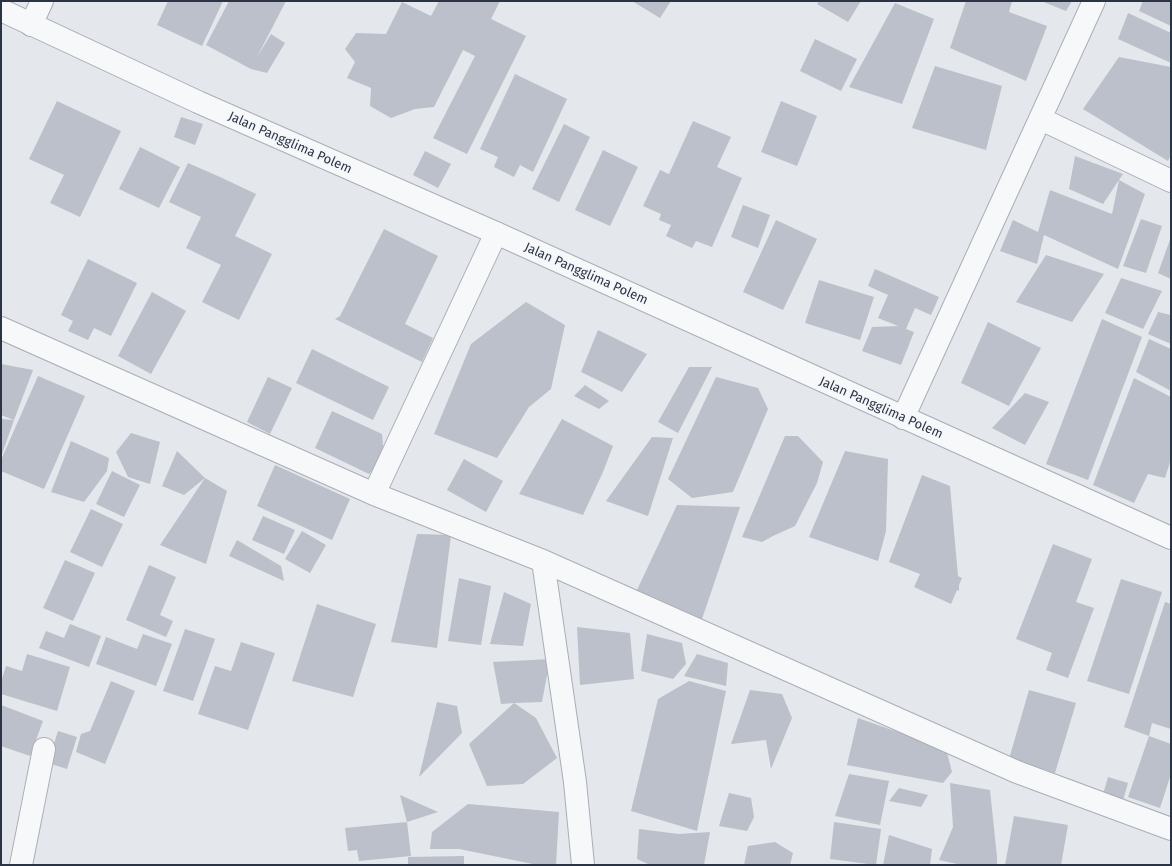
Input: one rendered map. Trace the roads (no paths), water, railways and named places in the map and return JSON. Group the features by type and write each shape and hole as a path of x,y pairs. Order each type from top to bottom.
{"street":[{"path":"31,25 42,1"},
{"path":"903,418 1094,1"},
{"name":"Jalan Pangglima Polem","path":"1,10 198,102 496,234 1171,538"},
{"path":"1041,119 1171,181"},
{"path":"374,494 496,234"},
{"path":"1,328 374,494 543,561 1017,772 1171,829"},
{"path":"543,561 575,782 583,865"},
{"path":"21,865 44,750"}]}
